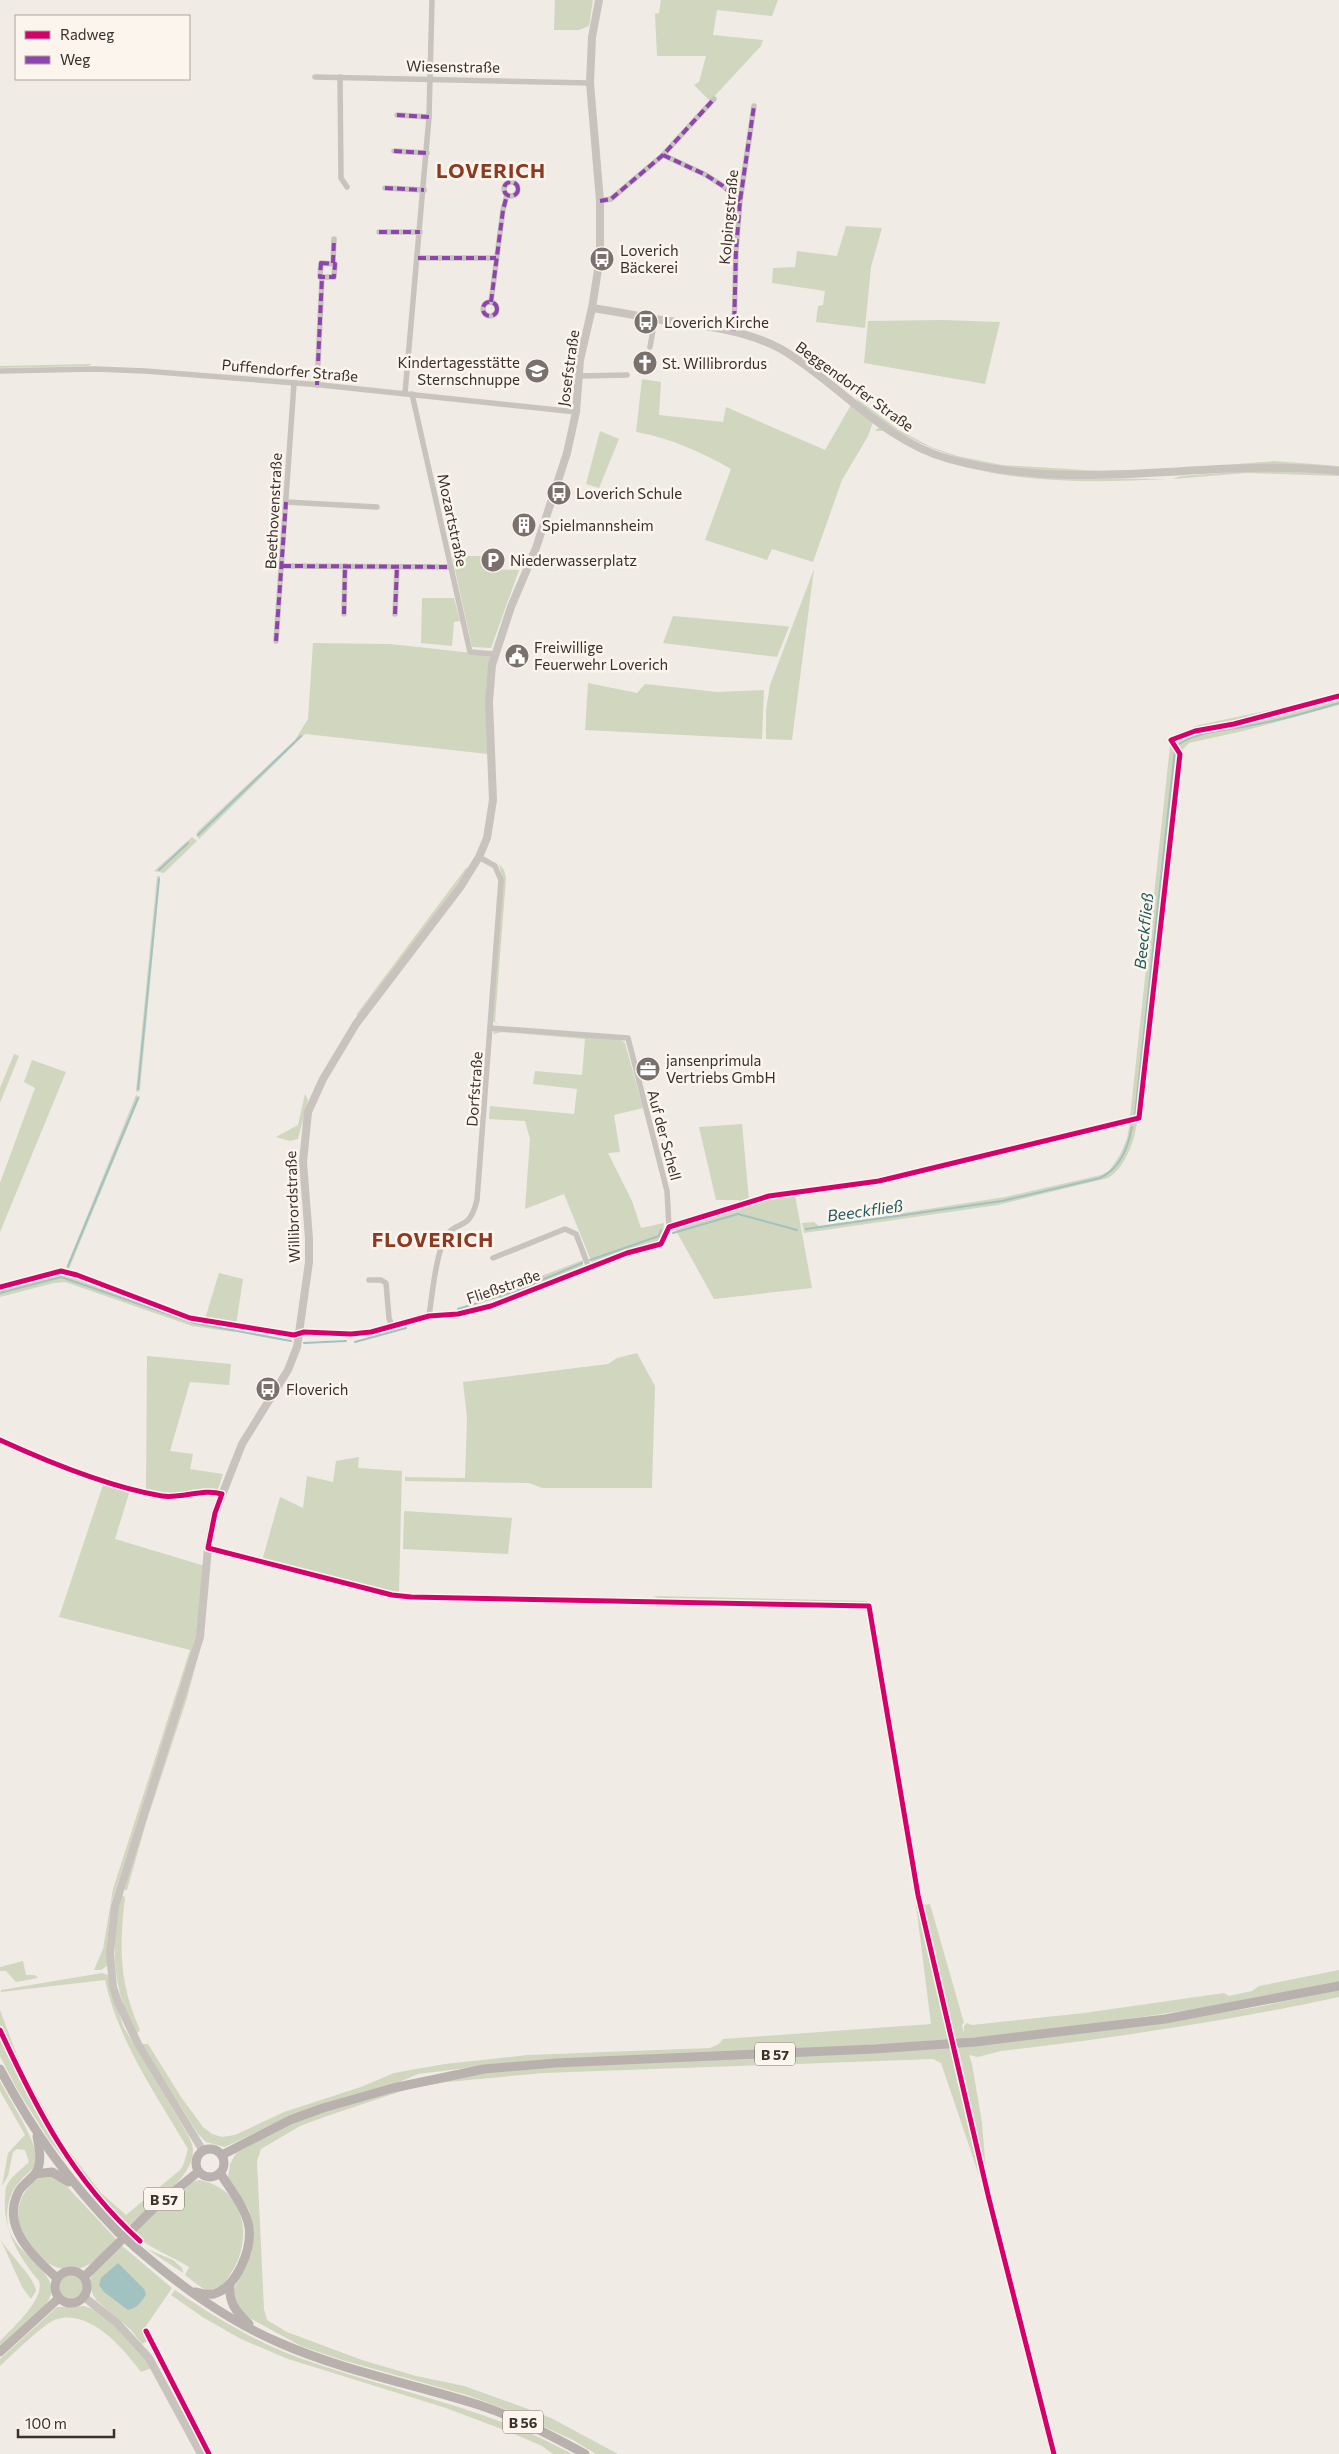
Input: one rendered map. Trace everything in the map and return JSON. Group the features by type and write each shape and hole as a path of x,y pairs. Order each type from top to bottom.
{"main road":[{"name":"B 57","path":"222,2155 282,2124 323,2108 374,2093 484,2069 556,2062 874,2049 975,2042 1164,2019 1339,1986"},
{"name":"B 56","path":"0,2069 36,2133 76,2186 135,2248 171,2278 220,2312 280,2343 344,2366 481,2405 531,2425 585,2454"},
{"name":"B 56","path":"36,2133 40,2159 35,2174 52,2172 76,2186"},
{"path":"203,2151 213,2150 222,2155 223,2167 220,2173 245,2214 249,2226 248,2249 230,2284"},
{"name":"B 57","path":"198,2172 196,2160 203,2151"},
{"name":"B 57","path":"198,2172 209,2177 220,2173"},
{"name":"B 57","path":"84,2277 156,2206 198,2172"},
{"path":"35,2174 18,2191 13,2202 13,2226 22,2244 57,2278"},
{"path":"67,2271 73,2271 84,2277 87,2287 84,2297 72,2304 59,2298 55,2292 57,2278 67,2271"},
{"name":"B 56","path":"187,2289 214,2294 230,2284"},
{"name":"B 56","path":"230,2284 229,2294 234,2309 257,2332"},
{"path":"0,2352 59,2298"}],"street":[{"path":"405,393 430,117 432,0"},
{"name":"Josefstraße","path":"491,728 490,682 495,654 562,474 576,412 580,360 592,308 600,257 600,201 590,83 592,37 599,0"},
{"name":"Wiesenstraße","path":"315,76 590,83"},
{"path":"340,77 341,178 347,187"},
{"path":"600,201 611,199 663,155 714,99"},
{"name":"Kolpingstraße","path":"734,331 736,250 740,201 754,106"},
{"path":"397,115 430,117"},
{"path":"394,151 427,153"},
{"path":"663,155 706,175 723,186 740,201"},
{"path":"385,188 424,190"},
{"path":"491,302 496,258 507,195"},
{"path":"379,232 420,232"},
{"path":"322,277 334,277 334,239"},
{"path":"418,258 496,258"},
{"path":"317,385 321,263 333,263"},
{"name":"Beggendorfer Straße","path":"592,308 734,331 778,348 800,361 836,387 849,400 909,442 946,458 968,464 1006,471 1086,476 1279,467 1339,471"},
{"path":"650,347 655,319"},
{"name":"Puffendorfer Straße","path":"0,371 145,371 405,393 576,412"},
{"path":"579,376 627,375"},
{"name":"Beethovenstraße","path":"276,642 283,566 294,383"},
{"name":"Mozartstraße","path":"412,394 470,652 495,654"},
{"path":"286,502 377,507"},
{"path":"283,566 451,567"},
{"path":"344,614 345,566"},
{"path":"395,614 397,567"},
{"name":"Willibrordstraße","path":"203,2151 136,2041 118,2002 113,1987 110,1953 111,1930 117,1899 200,1637 210,1536 222,1494 242,1444 288,1370 297,1347 309,1262 309,1239 302,1162 308,1112 323,1079 356,1024 461,886 480,856 487,838 493,800 491,728"},
{"name":"Dorfstraße","path":"429,1316 434,1283 444,1241 452,1230 467,1223 474,1212 477,1200 501,880 495,866 480,856"},
{"name":"Auf der Schell","path":"490,1028 628,1038 667,1191 669,1227"},
{"name":"Fließstraße","path":"299,1333 351,1334 429,1316 458,1314 491,1306 628,1253 661,1244 669,1227"},
{"path":"493,1258 564,1229 576,1234 588,1268"},
{"path":"369,1280 381,1280 386,1283 389,1318 392,1326"},
{"path":"84,2297 121,2327 149,2358 202,2454"}],"green space":[{"path":"555,0 593,0 589,26 579,30 554,30"},
{"path":"661,0 778,0 772,16 717,10 713,35 763,40 761,46 710,101 694,85 699,82 706,56 657,56 655,14 659,13"},
{"path":"846,226 882,228 871,267 865,328 816,322 818,306 823,305 825,291 772,283 773,268 795,267 797,251 837,256"},
{"path":"942,320 1000,322 985,384 864,363 868,321"},
{"path":"92,364 88,366 0,368 0,366"},
{"path":"642,379 661,382 659,415 723,422 726,407 825,450 851,405 873,422 868,436 842,480 813,562 772,549 767,560 705,540 731,469 685,446 636,432"},
{"path":"856,398 899,430 926,444 890,426 866,409"},
{"path":"879,427 950,462 984,471 948,462 915,449 883,431 875,431"},
{"path":"600,431 619,439 599,488 586,484"},
{"path":"959,456 1002,465 1101,471 1173,469 1274,461 1339,466 1339,468 1284,465 1109,473 1050,472 993,466"},
{"path":"1272,469 1339,473 1339,476 1246,473 1173,479 1181,476"},
{"path":"984,471 1069,478 1167,479 1131,481 1058,480"},
{"path":"452,556 485,556 484,569 519,570 491,648 472,647"},
{"path":"814,569 792,740 766,739 766,710 770,685"},
{"path":"422,598 454,598 460,621 454,622 452,646 421,643"},
{"path":"673,616 789,627 777,657 663,643"},
{"path":"313,643 390,644 491,655 486,692 488,754 305,734 199,839 196,835 198,831 295,740 308,719"},
{"path":"588,683 637,693 645,684 717,692 764,690 762,739 585,730"},
{"path":"1336,696 1177,736 1175,734 1199,725"},
{"path":"1339,698 1339,705 1243,731 1189,743 1183,749 1181,759 1180,749 1175,743 1180,738 1203,731 1236,726"},
{"path":"1170,746 1177,750 1177,761 1137,1116 1130,1117"},
{"path":"192,837 197,841 164,873 154,871"},
{"path":"499,864 504,870 506,878 495,1021 499,1025 493,1021 503,880"},
{"path":"466,868 468,868 463,876 359,1016 356,1015"},
{"path":"157,876 160,876 140,1090 138,1092 136,1091"},
{"path":"493,1029 619,1039 625,1043 643,1108 614,1115 620,1152 608,1153 632,1201 641,1228 664,1223 663,1237 656,1243 592,1263 564,1194 525,1209 530,1139 525,1121 489,1119 490,1106 574,1114 577,1089 533,1084 535,1071 582,1075 585,1039 502,1032 494,1034"},
{"path":"14,1054 19,1056 0,1103 0,1088"},
{"path":"32,1060 66,1072 0,1232 0,1183 35,1088 24,1082"},
{"path":"305,1094 308,1100 298,1139 290,1141 276,1137 298,1125"},
{"path":"136,1095 140,1097 69,1269 66,1268"},
{"path":"1137,1121 1134,1137 1124,1161 1114,1174 1108,1178 998,1205 804,1233 802,1223 814,1222 819,1226 1005,1197 1101,1175 1109,1171 1120,1155 1127,1139 1130,1122"},
{"path":"742,1124 749,1200 739,1202 739,1200 716,1200 699,1127"},
{"path":"795,1195 812,1288 714,1299 674,1227 769,1198"},
{"path":"583,1260 583,1267 500,1300 497,1293"},
{"path":"61,1273 97,1284 191,1320 235,1328 235,1332 192,1326 65,1282 0,1297 0,1289"},
{"path":"219,1273 243,1279 236,1325 205,1319"},
{"path":"637,1353 655,1386 652,1488 542,1488 529,1483 405,1481 405,1477 465,1478 467,1418 463,1382 608,1364 617,1358"},
{"path":"147,1356 231,1364 229,1385 190,1382 170,1451 193,1454 190,1469 223,1474 218,1489 175,1496 146,1491"},
{"path":"359,1457 358,1468 402,1471 399,1592 394,1594 262,1561 280,1497 303,1508 307,1476 333,1482 336,1461"},
{"path":"104,1482 130,1490 115,1539 205,1566 198,1627 193,1651 111,1904 107,1944 108,1965 101,1970 94,1970 103,1949 113,1889 190,1650 59,1617"},
{"path":"404,1511 512,1518 508,1554 403,1549"},
{"path":"654,1596 867,1601 867,1604 661,1600"},
{"path":"204,1634 187,1698 146,1823 127,1890 123,1889"},
{"path":"121,1895 125,1897 122,1965 128,1996 140,2030 136,2035 122,1999 115,1966 116,1932"},
{"path":"930,1904 964,2023 962,2025 964,2034 964,2026 967,2023 972,2025 1084,2013 1224,1993 1229,1996 1252,1991 1259,1986 1339,1970 1339,1982 1196,2009 956,2040 923,1905"},
{"path":"916,1905 920,1907 951,2041 499,2064 418,2074 390,2086 289,2117 225,2147 206,2142 198,2134 142,2044 148,2044 181,2097 203,2127 212,2134 222,2137 235,2135 284,2112 361,2087 394,2073 445,2064 528,2055 710,2048 719,2044 723,2039 931,2024"},
{"path":"23,1961 26,1975 35,1975 38,1978 16,1982 6,1971 0,1971 0,1967"},
{"path":"102,1973 108,1975 123,2026 188,2135 193,2148 191,2161 178,2182 127,2227 99,2198 60,2145 17,2067 0,2029 0,2010 21,2066 62,2142 101,2193 126,2215 180,2170 188,2149 129,2046 111,2003 105,1980 1,1992 1,1990"},
{"path":"1339,1990 1339,1997 1213,2021 1128,2035 1001,2051 978,2057 969,2055 982,2123 987,2183 958,2046 1151,2024 1257,2007"},
{"path":"0,2035 16,2071 57,2146 87,2188 49,2140 17,2089 0,2056"},
{"path":"952,2047 957,2065 957,2082 965,2100 983,2181 981,2181 941,2063 933,2059 544,2073 447,2082 411,2088 327,2116 300,2126 261,2149 257,2161 264,2309 267,2320 287,2332 362,2360 416,2376 464,2386 528,2409 551,2418 618,2454 596,2454 573,2440 510,2411 467,2395 342,2360 301,2346 244,2315 234,2301 233,2291 251,2253 254,2229 249,2210 228,2177 230,2164 236,2153 305,2118 420,2083 504,2070"},
{"path":"0,2081 28,2132 36,2160 33,2168 13,2190 7,2214 8,2226 18,2245 48,2278 51,2294 43,2308 0,2350 0,2341 26,2313 37,2297 40,2288 39,2281 17,2250 8,2227 5,2201 6,2187 13,2176 29,2162 25,2150 17,2149 13,2152 8,2176 2,2186 8,2153 25,2135 0,2091"},
{"path":"45,2175 58,2177 116,2239 92,2263 73,2269 58,2268 44,2261 32,2250 24,2237 19,2222 19,2207 29,2186"},
{"path":"199,2180 215,2185 227,2193 241,2216 243,2230 242,2245 231,2273 225,2282 211,2290 201,2287 185,2275 189,2267 152,2247 132,2233 173,2195 182,2188"},
{"path":"1,2240 32,2280 36,2291 31,2299 22,2287"},
{"path":"121,2245 172,2288 146,2326 145,2331 149,2340 142,2344 131,2330 96,2300 90,2288 90,2280 94,2272"},
{"path":"147,2249 173,2260 182,2268 183,2273"},
{"path":"71,2275 79,2279 83,2287 79,2295 71,2299 63,2295 59,2287 63,2279"},
{"path":"175,2290 233,2327 281,2351 332,2369 437,2400 506,2423 572,2454 553,2454 542,2446 512,2433 446,2408 288,2359 241,2339 204,2318 171,2295"},
{"path":"84,2306 105,2316 123,2331 152,2368 141,2372 116,2342 105,2333 94,2325 69,2317 52,2321 0,2366 0,2359 57,2307"}],"water":[{"path":"118,2263 144,2289 146,2294 139,2304 128,2310 104,2292 99,2285 101,2278"}],"waterway":[{"name":"Beeckfließ","path":"1179,744 1196,736 1275,721 1339,703"},
{"path":"198,835 301,736"},
{"name":"Beeckfließ","path":"1135,1115 1175,749"},
{"path":"159,870 188,843"},
{"path":"138,1089 159,879"},
{"path":"68,1266 138,1098"},
{"name":"Beeckfließ","path":"806,1229 1002,1201 1100,1178 1118,1163 1128,1142 1132,1127"},
{"name":"Beeckfließ","path":"673,1233 738,1214 797,1230"},
{"name":"Beeckfließ","path":"590,1260 659,1236 661,1230"},
{"name":"Beeckfließ","path":"458,1309 516,1291 582,1263"},
{"name":"Beeckfließ","path":"0,1293 61,1277 194,1323 291,1341"},
{"name":"Beeckfließ","path":"355,1342 406,1328"},
{"name":"Beeckfließ","path":"304,1343 346,1341"}],"marked path":[{"path":"600,201 611,199 663,155 714,99"},
{"path":"734,331 736,250 740,201 754,106"},
{"path":"397,115 429,117"},
{"path":"394,151 427,153"},
{"path":"663,155 706,175 723,186 740,201"},
{"path":"508,182 514,182 518,189 514,196 508,196 504,192 504,186 508,182"},
{"path":"385,188 424,190"},
{"path":"491,302 503,210 507,195"},
{"path":"379,232 420,232"},
{"path":"333,263 334,239"},
{"path":"418,258 496,258"},
{"path":"321,263 335,264 334,277 320,277 321,263"},
{"path":"317,385 322,277"},
{"path":"490,302 495,304 497,309 495,314 490,316 485,314 483,309 485,304 490,302"},
{"path":"276,641 286,502"},
{"path":"283,566 451,567"},
{"path":"344,614 345,566"},
{"path":"395,614 397,567"}],"cycle path":[{"path":"0,1287 61,1271 77,1275 190,1318 294,1335 304,1332 351,1334 371,1332 429,1316 458,1314 491,1306 627,1253 661,1244 669,1227 769,1196 879,1181 1139,1118 1180,754 1171,740 1195,731 1234,724 1339,696"},
{"path":"0,1440 79,1473 121,1487 170,1497 207,1492 222,1494 215,1513 208,1548 392,1595 411,1597 869,1606 918,1895 989,2199 1054,2454"},
{"path":"0,2030 28,2089 76,2169 116,2217 140,2241"},
{"path":"146,2331 209,2454"}],"place":[{"name":"Loverich Bäckerei","path":"602,259"},
{"name":"Loverich Kirche","path":"646,322"},
{"name":"St. Willibrordus","path":"645,363"},
{"name":"Kindertagesstätte Sternschnuppe","path":"537,371"},
{"name":"Loverich Schule","path":"559,493"},
{"name":"Spielmannsheim","path":"524,525"},
{"name":"Niederwasserplatz","path":"493,560"},
{"name":"Freiwillige Feuerwehr Loverich","path":"517,656"},
{"name":"jansenprimula Vertriebs GmbH","path":"648,1069"},
{"name":"Floverich","path":"268,1389"}],"district":[{"name":"LOVERICH","path":"491,170"},
{"name":"FLOVERICH","path":"433,1239"}]}
